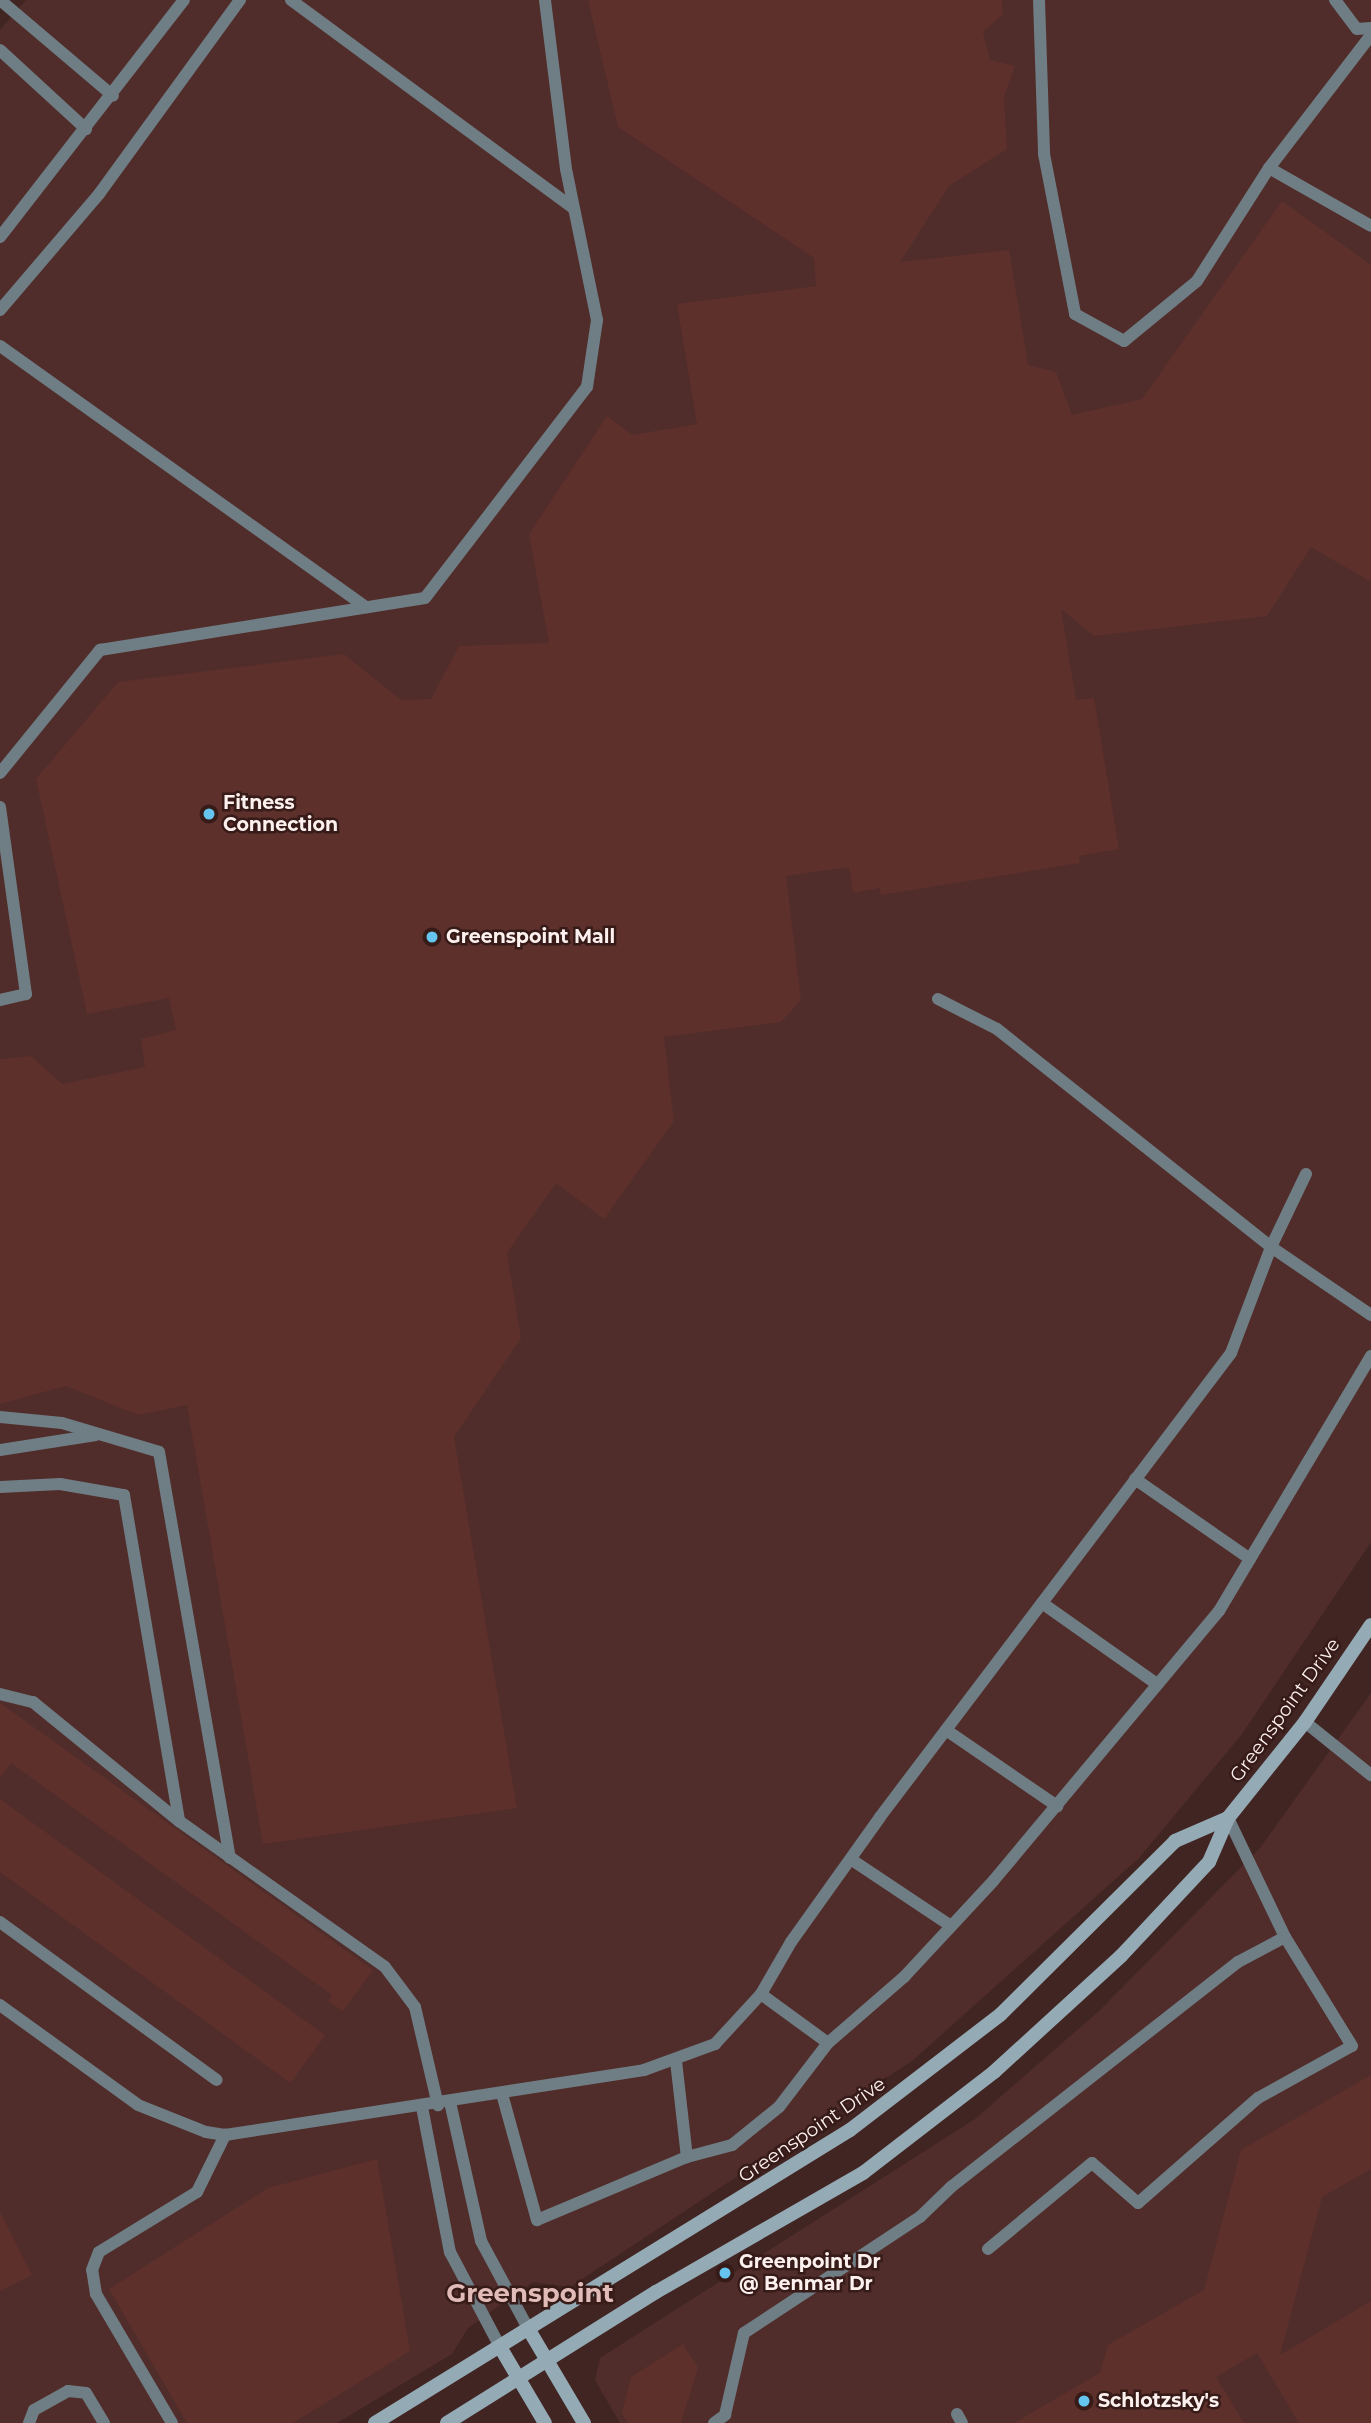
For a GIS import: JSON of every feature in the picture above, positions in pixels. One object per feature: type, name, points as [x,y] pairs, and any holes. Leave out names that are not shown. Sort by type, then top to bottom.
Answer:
[{"type":"street","name":"Greenspoint Drive","points":[[447,2423],[546,2361],[863,2173],[994,2072],[1121,1956],[1209,1862],[1228,1818],[1305,1722],[1371,1625]]},
{"type":"street","name":"Greenspoint Drive","points":[[376,2423],[740,2202],[916,2082],[1001,2014],[1175,1841],[1228,1818]]},
{"type":"street","points":[[529,2330],[584,2423]]},
{"type":"street","points":[[500,2347],[545,2423]]},
{"type":"lane","points":[[0,0],[113,96]]},
{"type":"lane","points":[[0,237],[113,96],[184,0]]},
{"type":"lane","points":[[0,310],[99,194],[240,0]]},
{"type":"lane","points":[[291,0],[573,208]]},
{"type":"lane","points":[[0,773],[100,650],[425,598],[587,387],[597,320],[573,208],[545,0]]},
{"type":"lane","points":[[1039,0],[1044,154],[1075,314],[1124,341],[1196,281],[1269,168],[1371,35]]},
{"type":"lane","points":[[1335,0],[1357,29],[1371,28]]},
{"type":"lane","points":[[0,50],[86,130]]},
{"type":"lane","points":[[1269,168],[1371,226]]},
{"type":"lane","points":[[0,346],[366,607]]},
{"type":"lane","points":[[0,807],[26,994],[0,1000]]},
{"type":"lane","points":[[938,999],[997,1029],[1272,1247],[1371,1315]]},
{"type":"lane","points":[[0,2005],[138,2105],[206,2132],[225,2135],[422,2107],[645,2070],[676,2061],[715,2044],[761,1994],[791,1942],[946,1730],[1231,1353],[1272,1247],[1306,1174]]},
{"type":"lane","points":[[502,2094],[537,2220],[687,2157],[732,2145],[779,2107],[828,2043],[904,1976],[951,1926],[1057,1806],[1219,1611],[1371,1356]]},
{"type":"lane","points":[[0,1417],[62,1423],[159,1451],[230,1858]]},
{"type":"lane","points":[[0,1450],[100,1435]]},
{"type":"lane","points":[[1135,1479],[1250,1559]]},
{"type":"lane","points":[[0,1487],[60,1484],[124,1495],[179,1821]]},
{"type":"lane","points":[[1041,1603],[1157,1685]]},
{"type":"lane","points":[[0,1694],[33,1702],[179,1821],[385,1967],[415,2007],[481,2241],[529,2330]]},
{"type":"lane","points":[[1305,1722],[1371,1774]]},
{"type":"lane","points":[[946,1730],[1057,1806]]},
{"type":"lane","points":[[988,2249],[1092,2163],[1138,2203],[1258,2098],[1352,2046],[1285,1937],[1228,1818]]},
{"type":"lane","points":[[852,1860],[951,1926]]},
{"type":"lane","points":[[0,1922],[217,2080]]},
{"type":"lane","points":[[714,2423],[726,2415],[744,2333],[920,2217],[951,2187],[1238,1962],[1285,1937]]},
{"type":"lane","points":[[761,1994],[828,2043]]},
{"type":"lane","points":[[676,2061],[687,2157]]},
{"type":"lane","points":[[422,2107],[450,2252],[500,2347]]},
{"type":"lane","points":[[173,2423],[96,2294],[92,2270],[99,2252],[197,2192],[225,2135]]},
{"type":"lane","points":[[29,2423],[34,2410],[68,2391],[86,2393],[104,2423]]},
{"type":"shaded area","points":[[26,0],[1371,0],[1371,1542],[1242,1734],[1139,1858],[912,2061],[570,2287],[533,2282],[468,2328],[452,2354],[337,2423],[0,2423],[0,30]]},
{"type":"shaded area","points":[[1371,1693],[1371,2423],[620,2423],[595,2380],[600,2358],[975,2119],[1099,2011],[1260,1848]]},
{"type":"building","name":"Greenspoint Mall","points":[[588,0],[1002,0],[1003,14],[983,32],[990,60],[1015,66],[1004,97],[1007,149],[949,186],[900,262],[1009,250],[1028,365],[1056,372],[1072,415],[1142,399],[1282,201],[1371,265],[1371,582],[1311,547],[1267,616],[1094,636],[1061,609],[1076,700],[1094,698],[1119,849],[1079,856],[1080,863],[881,895],[880,888],[853,893],[849,867],[786,876],[801,1000],[781,1022],[664,1037],[674,1121],[604,1219],[556,1183],[507,1253],[521,1338],[454,1437],[517,1808],[263,1844],[187,1405],[138,1415],[66,1386],[0,1404],[0,1059],[31,1056],[62,1084],[145,1067],[141,1039],[176,1030],[169,998],[87,1014],[36,779],[118,682],[344,654],[401,700],[431,699],[459,646],[549,643],[529,534],[607,416],[632,435],[697,424],[677,304],[816,286],[814,258],[618,127]]},
{"type":"building","points":[[0,1703],[373,1970],[343,2011],[328,2001],[332,1995],[11,1763],[0,1778]]},
{"type":"building","points":[[0,1799],[325,2035],[291,2083],[0,1872]]},
{"type":"building","points":[[1371,2075],[1371,2169],[1322,2197],[1280,2355],[1371,2301],[1371,2423],[1299,2423],[1257,2353],[1216,2377],[1244,2423],[1014,2423],[1100,2373],[1108,2345],[1204,2290],[1241,2150]]},
{"type":"building","points":[[377,2159],[410,2351],[293,2423],[187,2423],[109,2289],[268,2188]]},
{"type":"building","points":[[0,2212],[32,2275],[0,2291]]},
{"type":"building","points":[[683,2344],[698,2368],[681,2423],[628,2423],[622,2413],[631,2377]]},
{"type":"place","name":"Fitness Connection","points":[[209,814]]},
{"type":"place","name":"Greenspoint Mall","points":[[432,937]]},
{"type":"place","name":"Greenpoint Dr @ Benmar Dr","points":[[725,2273]]},
{"type":"place","name":"Schlotzsky's","points":[[1084,2401]]},
{"type":"district","name":"Greenspoint","points":[[530,2294]]}]
